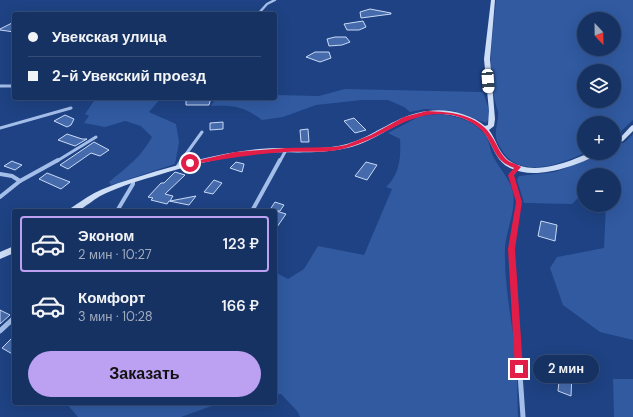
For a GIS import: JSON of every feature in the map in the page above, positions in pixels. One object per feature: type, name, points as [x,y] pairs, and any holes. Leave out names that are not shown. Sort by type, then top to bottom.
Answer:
[{"type":"street","points":[[260,12],[267,4],[275,0]]},
{"type":"street","points":[[485,129],[491,126],[493,116],[489,92],[487,59],[493,0]]},
{"type":"street","points":[[0,86],[12,86]]},
{"type":"street","points":[[0,128],[71,108]]},
{"type":"street","points":[[75,209],[101,192],[178,166],[235,154],[286,150],[334,149],[348,146],[373,136],[406,118],[427,112],[452,114],[469,119],[485,129],[505,161],[518,167],[540,171],[577,160]]},
{"type":"street","points":[[621,139],[633,127]]},
{"type":"street","points":[[178,166],[202,132]]},
{"type":"street","points":[[0,197],[20,181],[46,168],[96,137]]},
{"type":"street","points":[[253,209],[286,150]]},
{"type":"street","points":[[518,167],[511,175],[519,202],[512,249],[515,322],[523,417]]},
{"type":"street","points":[[0,174],[12,176],[20,181]]},
{"type":"street","points":[[118,209],[133,184],[133,181]]},
{"type":"street","points":[[0,256],[12,250]]},
{"type":"street","points":[[0,331],[12,320]]},
{"type":"shaded area","points":[[496,0],[633,0],[633,120],[621,131],[621,116],[577,116],[577,156],[553,165],[542,167],[520,165],[511,160],[503,152],[496,138],[498,112],[493,94],[491,68]]},
{"type":"shaded area","points":[[345,89],[483,92],[491,116],[486,123],[454,111],[425,109],[410,112],[404,107],[388,100],[362,100],[316,105],[283,117],[262,120],[238,107],[211,106],[215,100],[277,100],[277,95],[319,96]]},
{"type":"shaded area","points":[[95,100],[159,100],[149,112],[176,124],[179,142],[175,164],[111,185],[109,182],[138,156],[152,137],[141,126],[125,121],[105,127],[84,123],[89,116],[85,114]]},
{"type":"shaded area","points":[[440,114],[452,116],[465,120],[476,126],[487,138],[494,158],[512,189],[514,203],[505,248],[505,271],[516,360],[518,417],[300,417],[298,412],[281,394],[277,395],[277,273],[288,279],[304,269],[318,246],[364,255],[392,189],[386,187],[394,177],[399,165],[400,139],[388,133],[420,116]]},
{"type":"shaded area","points":[[633,134],[633,340],[600,332],[563,305],[550,268],[557,257],[604,248],[606,212],[621,212],[621,168],[577,168],[577,199],[572,204],[524,203],[517,180],[519,176],[555,172],[585,160],[621,160],[621,144]]},
{"type":"shaded area","points":[[613,379],[633,379],[633,417],[614,417]]},
{"type":"shaded area","points":[[68,405],[214,405],[181,417],[78,417]]},
{"type":"building","points":[[370,9],[391,14],[361,18],[360,12]]},
{"type":"building","points":[[363,21],[366,27],[359,30],[347,30],[344,24]]},
{"type":"building","points":[[12,23],[12,32],[0,29]]},
{"type":"building","points":[[346,37],[350,42],[342,45],[329,46],[327,39]]},
{"type":"building","points":[[315,52],[329,52],[331,58],[320,62],[306,57]]},
{"type":"building","points":[[186,100],[210,100],[209,105],[186,105]]},
{"type":"building","points":[[65,115],[74,119],[71,125],[67,127],[54,121]]},
{"type":"building","points":[[354,118],[366,130],[355,133],[344,121]]},
{"type":"building","points":[[223,122],[223,129],[210,130],[210,123]]},
{"type":"building","points":[[308,129],[309,142],[301,142],[300,130]]},
{"type":"building","points":[[67,134],[82,139],[87,139],[75,146],[58,140]]},
{"type":"building","points":[[94,142],[109,150],[100,156],[91,153],[68,169],[60,165]]},
{"type":"building","points":[[12,161],[22,165],[15,170],[4,166]]},
{"type":"building","points":[[236,162],[244,164],[242,172],[230,168]]},
{"type":"building","points":[[366,162],[377,165],[367,180],[355,176]]},
{"type":"building","points":[[175,172],[185,175],[165,194],[173,196],[170,201],[196,196],[189,205],[169,201],[167,204],[151,200],[153,198],[148,197],[161,183],[164,183]]},
{"type":"building","points":[[47,173],[70,182],[61,189],[39,179]]},
{"type":"building","points":[[214,180],[222,183],[213,194],[204,192]]},
{"type":"building","points":[[275,202],[284,205],[280,211],[277,211],[277,209],[270,209]]},
{"type":"building","points":[[277,211],[286,214],[277,227]]},
{"type":"building","points":[[541,221],[557,225],[555,241],[538,236]]},
{"type":"building","points":[[0,310],[10,315],[0,324]]},
{"type":"building","points":[[12,338],[12,354],[2,348]]},
{"type":"building","points":[[554,360],[579,368],[578,376],[572,374],[571,396],[558,391],[560,371],[554,369]]},
{"type":"route","points":[[190,163],[235,154],[260,151],[334,149],[348,146],[373,136],[406,118],[427,112],[452,114],[469,119],[480,125],[485,129],[495,148],[505,161],[518,167],[511,175],[519,202],[512,236],[515,322],[519,369]]}]
